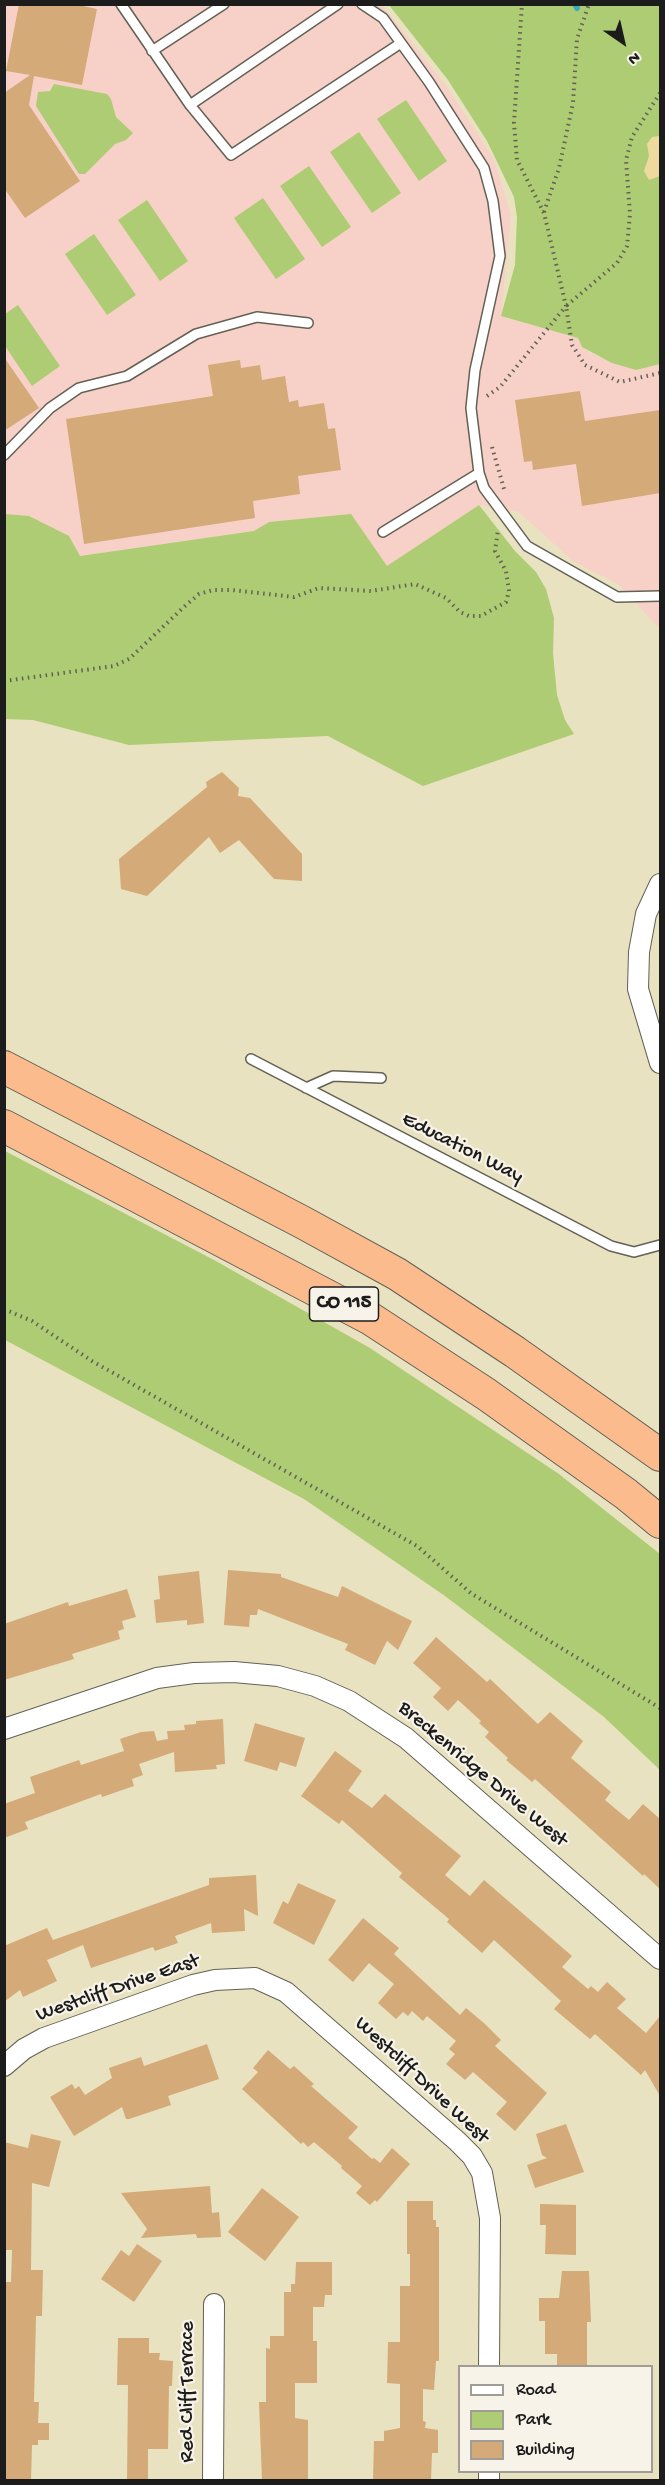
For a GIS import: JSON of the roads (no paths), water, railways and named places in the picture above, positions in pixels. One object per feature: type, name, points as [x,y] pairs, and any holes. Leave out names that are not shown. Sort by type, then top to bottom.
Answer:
[{"type":"highway","name":"CO 115","points":[[4,1067],[398,1274],[515,1352],[660,1455]]},
{"type":"highway","name":"CO 115","points":[[4,1126],[371,1319],[486,1395],[626,1494],[660,1522]]},
{"type":"street","points":[[660,884],[646,914],[639,952],[638,989],[660,1063]]},
{"type":"street","name":"Breckenridge Drive West","points":[[4,1729],[166,1677],[234,1672],[278,1676],[315,1686],[349,1701],[406,1738],[660,1959]]},
{"type":"street","name":"Westcliff Drive East","points":[[4,2066],[24,2049],[44,2038],[193,1985],[214,1980],[255,1978]]},
{"type":"street","name":"Westcliff Drive West","points":[[255,1978],[286,1992],[304,2006],[472,2156],[482,2173],[490,2218],[489,2365]]},
{"type":"street","name":"Red Cliff Terrace","points":[[213,2481],[214,2304]]},
{"type":"lane","points":[[121,4],[190,105],[231,155],[401,43]]},
{"type":"lane","points":[[152,51],[224,4]]},
{"type":"lane","points":[[190,105],[338,4]]},
{"type":"lane","points":[[362,4],[383,18],[401,43],[484,168],[493,201],[500,256],[475,370],[471,408],[478,473],[484,488],[527,546],[617,597],[660,596]]},
{"type":"lane","points":[[4,455],[50,408],[79,388],[127,376],[196,334],[257,317],[308,323]]},
{"type":"lane","points":[[382,532],[478,473]]},
{"type":"lane","name":"Education Way","points":[[251,1059],[611,1246],[634,1252],[660,1245]]},
{"type":"lane","points":[[306,1088],[333,1076],[381,1078]]},
{"type":"waterway","points":[[575,4],[577,8]]}]
